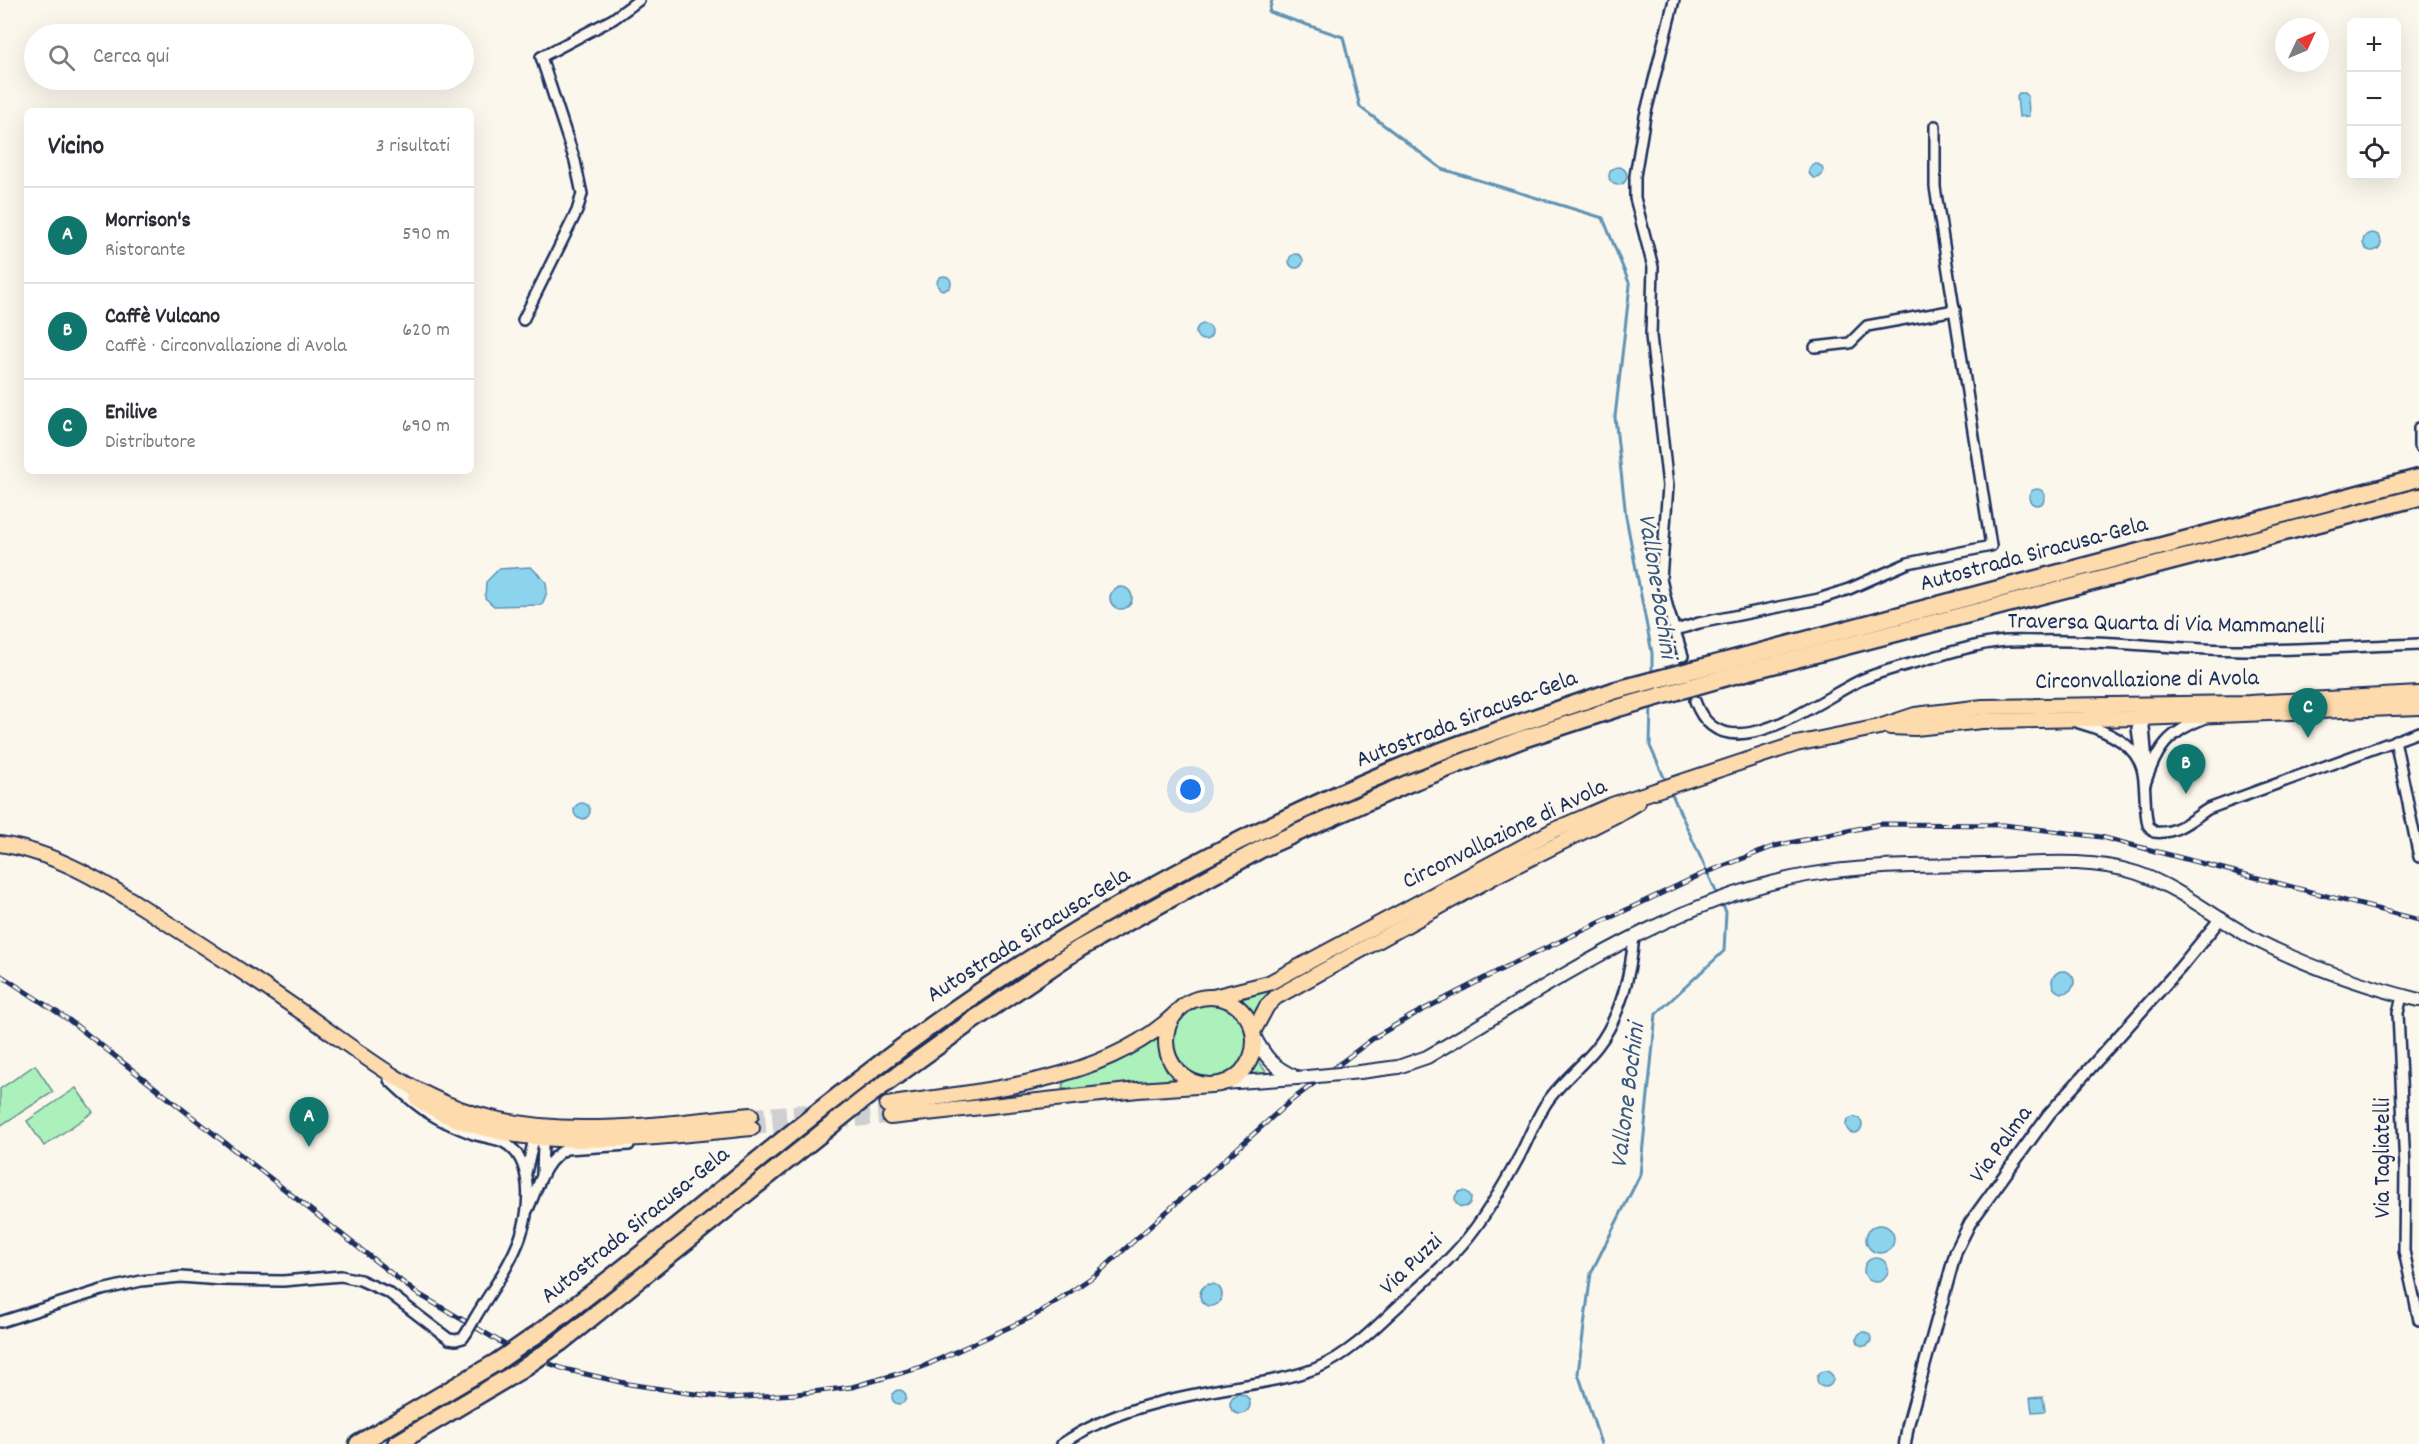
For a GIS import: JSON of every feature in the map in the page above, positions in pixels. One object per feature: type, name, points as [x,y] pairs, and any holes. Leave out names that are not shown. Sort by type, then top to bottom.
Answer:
[{"type":"highway","name":"Autostrada Siracusa-Gela","points":[[358,1444],[497,1362],[594,1293],[855,1082],[933,1024],[1070,933],[1265,827],[1400,768],[1518,723],[1613,691],[2419,478]]},
{"type":"highway","name":"Autostrada Siracusa-Gela","points":[[396,1444],[519,1371],[561,1342],[864,1099],[975,1018],[1080,948],[1263,848],[1417,780],[1523,739],[1618,708],[1734,675],[2419,497]]},
{"type":"main road","name":"Circonvallazione di Avola","points":[[1213,997],[1269,982],[1554,830],[1612,805],[1796,744],[1879,727],[1915,716],[1983,707],[2249,703],[2419,694]]},
{"type":"main road","name":"Circonvallazione di Avola","points":[[1879,727],[1915,728],[1982,721],[2211,716],[2419,707]]},
{"type":"main road","name":"Circonvallazione di Avola","points":[[1254,1034],[1267,1006],[1276,997],[1495,876],[1617,815],[1652,793]]},
{"type":"main road","points":[[0,844],[14,846],[71,865],[121,893],[202,944],[410,1087],[461,1109],[519,1124],[555,1128],[585,1129],[751,1121],[674,1135],[566,1140],[511,1134],[452,1119],[421,1102],[389,1080],[352,1048]]},
{"type":"main road","points":[[1298,1078],[1272,1064],[1264,1055],[1243,1012],[1235,1004],[1213,997],[1192,1000],[1160,1029],[1126,1049],[1058,1076],[888,1111],[1298,1078],[1398,1067],[1427,1057],[1634,936],[1708,902],[1807,875],[1882,867],[2077,863],[2115,867],[2138,873],[2167,886],[2257,940],[2318,968],[2419,1000]]},
{"type":"main road","points":[[1175,1014],[1167,1034],[1169,1055],[1174,1065],[1190,1080],[1216,1084],[1236,1077],[1246,1066],[1253,1052],[1254,1034]]},
{"type":"street","points":[[523,320],[577,211],[582,194],[575,160],[541,57],[613,19],[639,0]]},
{"type":"street","points":[[1674,0],[1646,116],[1635,176],[1635,198],[1653,267],[1650,336],[1668,486],[1661,579],[1683,657]]},
{"type":"street","points":[[1676,630],[1699,623],[1819,599],[1908,563],[1991,546],[1935,187],[1935,126]]},
{"type":"street","points":[[1815,347],[1850,342],[1867,326],[1955,310]]},
{"type":"street","points":[[2419,428],[2419,446]]},
{"type":"street","name":"Traversa Quarta di Via Mammanelli","points":[[1695,700],[1699,712],[1708,724],[1719,732],[1733,734],[1754,732],[1809,711],[1860,680],[1891,669],[1996,642],[2078,640],[2240,650],[2419,644]]},
{"type":"street","points":[[2128,705],[2140,718]]},
{"type":"street","points":[[2150,705],[2140,718],[2137,728],[2145,773],[2148,825],[2154,832],[2164,833],[2178,829],[2208,809],[2419,732]]},
{"type":"street","points":[[2145,773],[2172,735],[2188,725],[2211,716]]},
{"type":"street","points":[[2066,719],[2102,729],[2116,736],[2138,759],[2145,773]]},
{"type":"street","points":[[2395,740],[2419,857]]},
{"type":"street","name":"Via Palma","points":[[1905,1444],[1908,1425],[1956,1251],[1970,1223],[2049,1114],[2180,968],[2221,918]]},
{"type":"street","name":"Via Puzzi","points":[[1062,1444],[1144,1405],[1186,1395],[1264,1383],[1318,1367],[1341,1354],[1373,1329],[1449,1261],[1476,1227],[1519,1157],[1549,1098],[1596,1048],[1608,1030],[1632,956],[1634,936]]},
{"type":"street","name":"Via Tagliatelli","points":[[2402,996],[2398,1013],[2405,1169],[2404,1251],[2419,1320]]},
{"type":"street","points":[[389,1080],[424,1112],[442,1122],[502,1142],[510,1147],[517,1154],[526,1173]]},
{"type":"street","points":[[461,1109],[484,1122],[534,1132],[543,1145],[542,1174]]},
{"type":"street","points":[[526,1214],[526,1173],[533,1143],[539,1138],[547,1134],[615,1133],[645,1125]]},
{"type":"street","points":[[0,1322],[102,1290],[141,1281],[181,1277],[283,1281],[341,1276],[360,1280],[389,1293],[449,1339],[456,1340],[463,1338],[520,1239],[526,1214],[542,1174],[558,1153],[566,1149],[637,1144],[674,1135]]},
{"type":"green space","points":[[1279,988],[1261,1002],[1254,1014],[1242,999]]},
{"type":"green space","points":[[1211,1003],[1225,1006],[1237,1014],[1245,1026],[1248,1040],[1245,1054],[1237,1066],[1225,1074],[1211,1077],[1197,1074],[1185,1066],[1177,1054],[1174,1040],[1177,1026],[1185,1014],[1197,1006]]},
{"type":"green space","points":[[1159,1036],[1164,1059],[1178,1079],[1067,1090],[1062,1088],[1064,1082],[1137,1050]]},
{"type":"green space","points":[[1257,1060],[1267,1073],[1248,1075]]},
{"type":"green space","points":[[35,1065],[53,1092],[0,1126],[0,1089]]},
{"type":"green space","points":[[76,1088],[93,1112],[44,1146],[27,1121]]},
{"type":"water","points":[[2019,93],[2025,93],[2028,96],[2029,116],[2019,117],[2017,96]]},
{"type":"water","points":[[1813,164],[1819,164],[1823,171],[1819,178],[1813,178],[1809,174],[1809,168]]},
{"type":"water","points":[[1618,167],[1624,170],[1627,176],[1624,182],[1618,185],[1612,182],[1609,176],[1612,170]]},
{"type":"water","points":[[2368,233],[2376,233],[2381,238],[2379,249],[2368,251],[2363,246],[2363,238]]},
{"type":"water","points":[[1293,254],[1299,254],[1303,261],[1299,268],[1293,268],[1289,264],[1289,258]]},
{"type":"water","points":[[941,276],[947,276],[951,283],[947,290],[941,290],[937,286],[937,280]]},
{"type":"water","points":[[1201,324],[1207,324],[1212,332],[1210,338],[1201,340],[1196,335],[1196,329]]},
{"type":"water","points":[[2037,489],[2045,497],[2037,505],[2029,497]]},
{"type":"water","points":[[531,567],[546,582],[547,592],[542,605],[494,606],[485,598],[486,582],[499,569]]},
{"type":"water","points":[[1117,587],[1125,587],[1132,594],[1132,602],[1125,609],[1117,609],[1110,602],[1110,594]]},
{"type":"water","points":[[579,803],[585,803],[590,811],[588,817],[579,819],[574,814],[574,808]]},
{"type":"water","points":[[2059,971],[2067,971],[2074,978],[2074,986],[2067,993],[2059,993],[2052,986],[2052,978]]},
{"type":"water","points":[[1854,1117],[1860,1119],[1862,1125],[1860,1131],[1854,1133],[1848,1131],[1846,1125],[1848,1119]]},
{"type":"water","points":[[1460,1191],[1466,1191],[1471,1199],[1469,1205],[1460,1207],[1455,1202],[1455,1196]]},
{"type":"water","points":[[1880,1225],[1890,1229],[1894,1239],[1890,1249],[1880,1253],[1870,1249],[1866,1239],[1870,1229]]},
{"type":"water","points":[[1876,1258],[1881,1259],[1887,1265],[1887,1275],[1881,1281],[1876,1282],[1871,1281],[1865,1275],[1864,1270],[1865,1265],[1871,1259]]},
{"type":"water","points":[[1211,1284],[1219,1287],[1222,1295],[1219,1303],[1211,1306],[1203,1303],[1200,1295],[1203,1287]]},
{"type":"water","points":[[1864,1332],[1869,1334],[1871,1339],[1869,1344],[1864,1346],[1859,1344],[1857,1339],[1859,1334]]},
{"type":"water","points":[[1825,1371],[1831,1373],[1833,1379],[1831,1385],[1825,1387],[1819,1385],[1817,1379],[1819,1373]]},
{"type":"water","points":[[896,1390],[902,1390],[906,1397],[902,1404],[896,1404],[892,1400],[892,1394]]},
{"type":"water","points":[[1240,1394],[1247,1397],[1250,1404],[1247,1411],[1240,1414],[1233,1411],[1230,1404],[1233,1397]]},
{"type":"water","points":[[2043,1397],[2045,1411],[2032,1412],[2030,1398]]},
{"type":"waterway","name":"Vallone Bochini","points":[[1272,0],[1269,12],[1343,37],[1360,107],[1442,169],[1603,218],[1630,285],[1615,417],[1626,517],[1652,653],[1652,674]]},
{"type":"waterway","name":"Vallone Bochini","points":[[1651,704],[1650,746],[1667,784]]},
{"type":"waterway","name":"Vallone Bochini","points":[[1670,790],[1718,896]]},
{"type":"waterway","name":"Vallone Bochini","points":[[1601,1444],[1578,1373],[1591,1273],[1640,1175],[1656,1014],[1724,951],[1726,912],[1721,902]]},
{"type":"tunnel","points":[[751,1115],[887,1105]]},
{"type":"tunnel","points":[[752,1128],[890,1117]]},
{"type":"railway","points":[[0,975],[69,1020],[415,1292],[516,1351],[564,1369],[629,1384],[728,1398],[796,1394],[852,1387],[922,1367],[1034,1316],[1097,1274],[1288,1103],[1375,1037],[1506,967],[1700,875],[1775,846],[1881,824],[2004,825],[2101,837],[2419,920]]},
{"type":"place","name":"Enilive","points":[[2308,738]]},
{"type":"place","name":"Caffè Vulcano","points":[[2186,794]]},
{"type":"place","name":"Morrison's","points":[[309,1147]]}]
